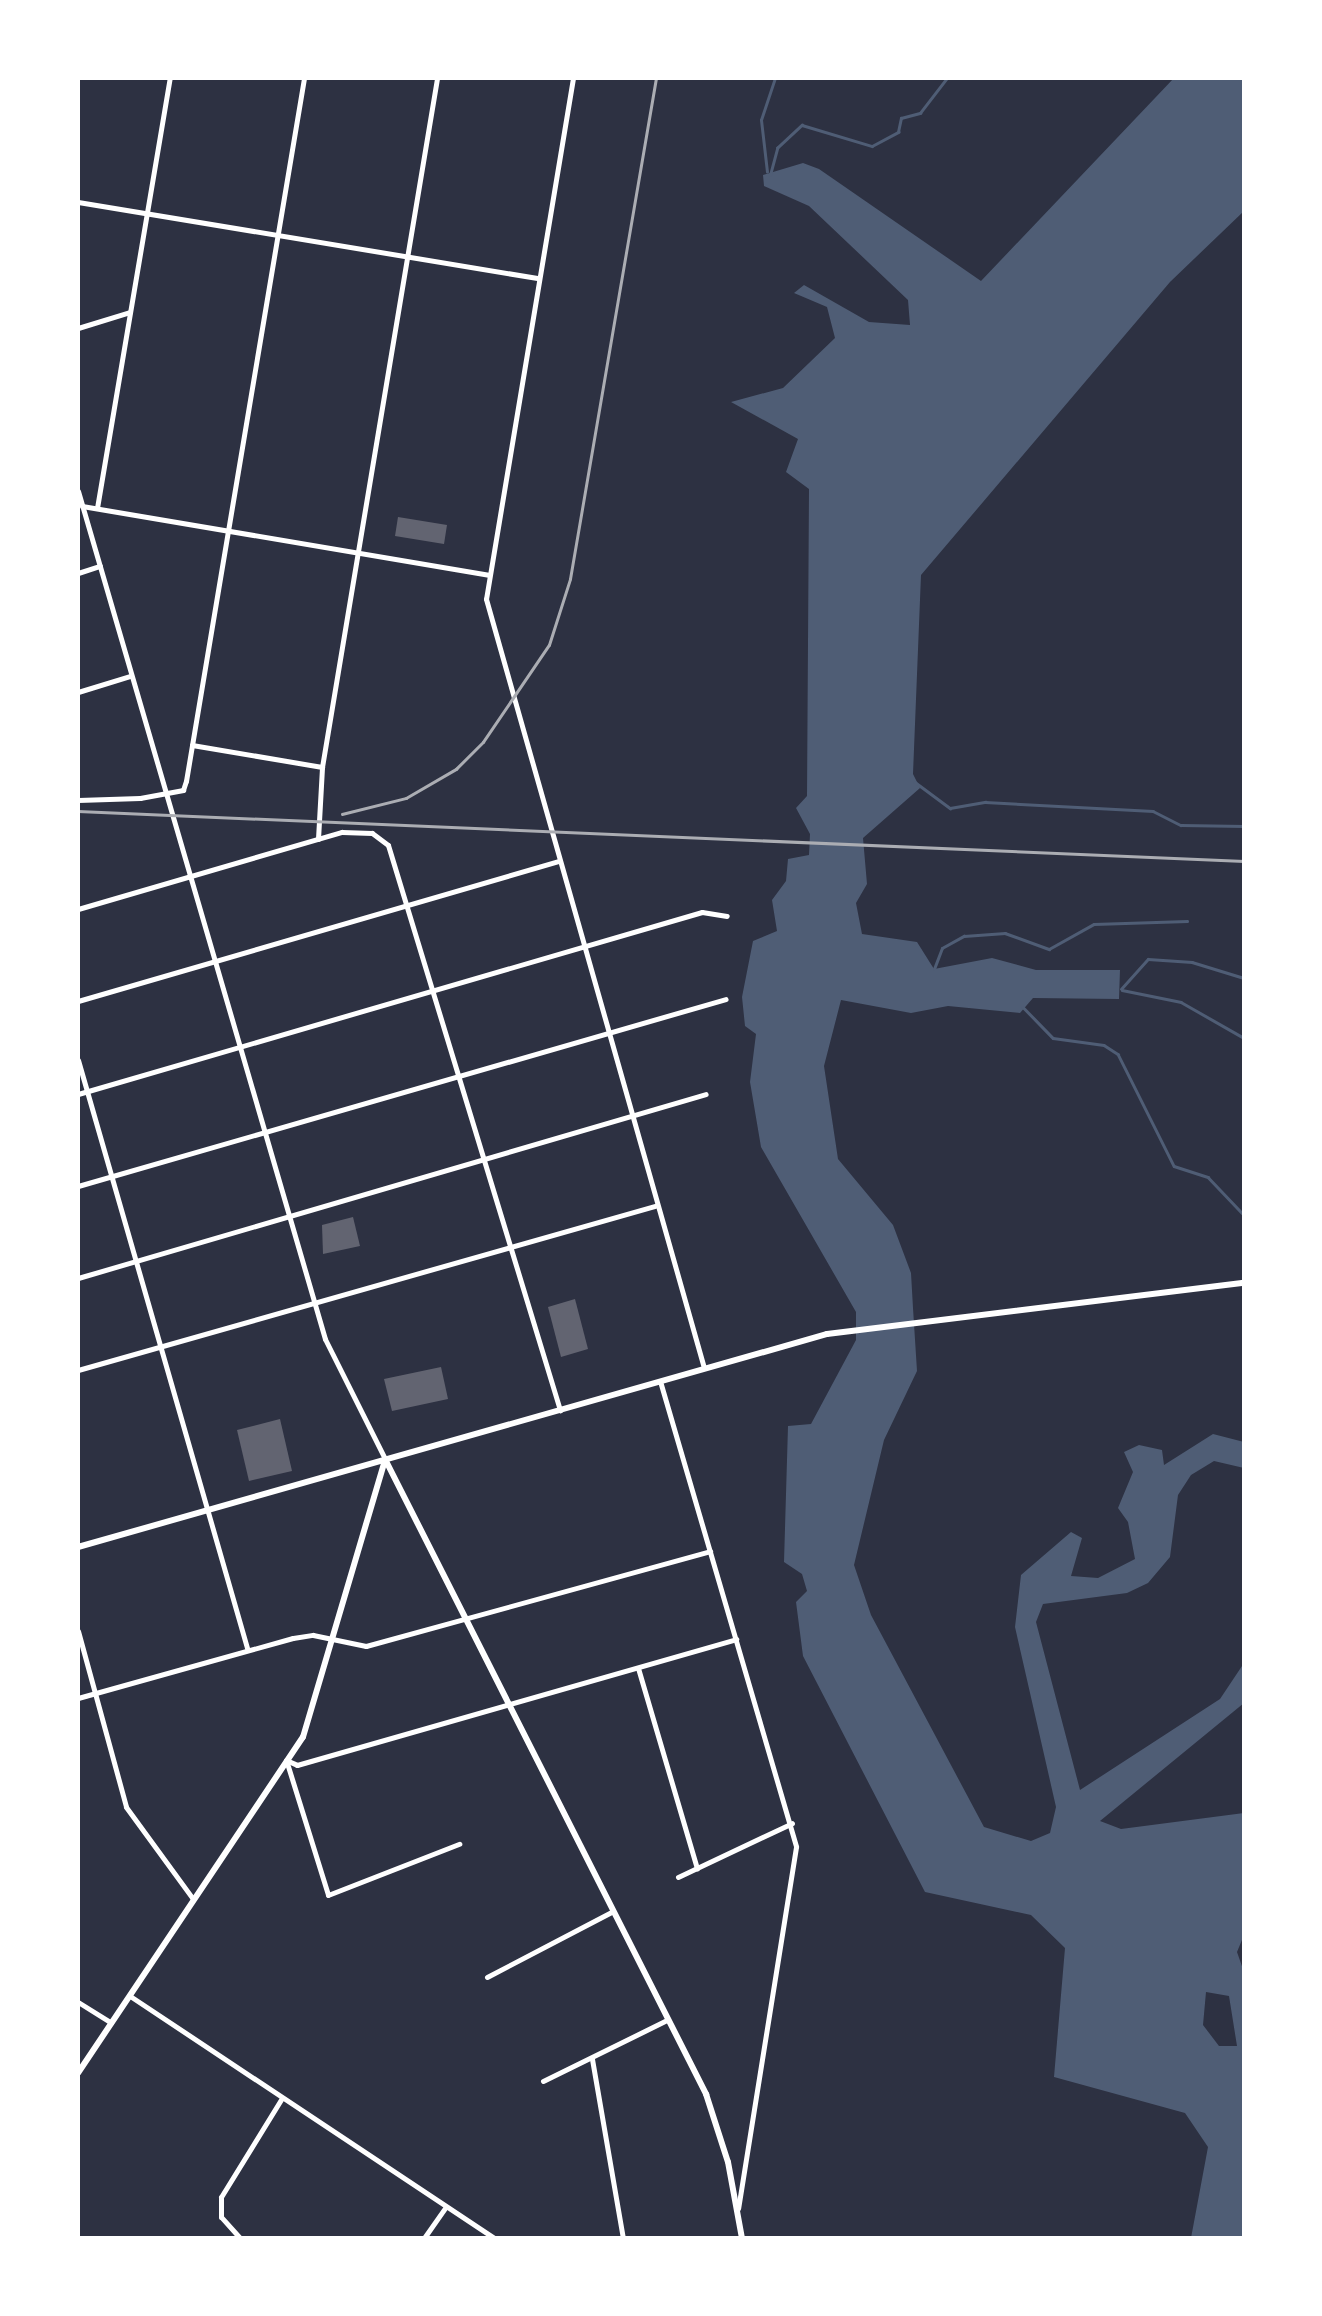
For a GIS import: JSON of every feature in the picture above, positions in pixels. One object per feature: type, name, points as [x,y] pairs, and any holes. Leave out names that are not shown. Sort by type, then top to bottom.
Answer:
[{"type":"main road","points":[[78,1547],[704,1368],[851,1330],[1244,1282]]},
{"type":"main road","points":[[385,1459],[706,2094],[742,2238]]},
{"type":"main road","points":[[78,2073],[294,1748],[332,1640],[385,1459]]},
{"type":"street","points":[[97,508],[170,78]]},
{"type":"street","points":[[78,800],[183,790],[304,78]]},
{"type":"street","points":[[318,839],[322,767],[437,78]]},
{"type":"street","points":[[573,78],[488,575],[490,621],[704,1368]]},
{"type":"street","points":[[78,202],[539,278]]},
{"type":"street","points":[[78,328],[130,312]]},
{"type":"street","points":[[78,492],[314,1302],[332,1356],[385,1459]]},
{"type":"street","points":[[82,506],[488,575]]},
{"type":"street","points":[[78,573],[100,566]]},
{"type":"street","points":[[78,692],[130,676]]},
{"type":"street","points":[[192,745],[322,767]]},
{"type":"street","points":[[78,909],[318,839],[372,833],[390,852],[506,1246],[514,1254],[560,1410]]},
{"type":"street","points":[[78,1001],[559,861]]},
{"type":"street","points":[[78,1094],[702,912],[727,916]]},
{"type":"street","points":[[78,1186],[726,999]]},
{"type":"street","points":[[78,1060],[247,1650]]},
{"type":"street","points":[[78,1278],[706,1094]]},
{"type":"street","points":[[78,1370],[655,1206]]},
{"type":"street","points":[[660,1381],[792,1822],[795,1871],[738,2212]]},
{"type":"street","points":[[78,1698],[313,1634],[366,1646],[710,1551]]},
{"type":"street","points":[[78,1631],[126,1807],[194,1900]]},
{"type":"street","points":[[286,1760],[297,1765],[736,1639]]},
{"type":"street","points":[[638,1668],[697,1868]]},
{"type":"street","points":[[286,1760],[328,1895],[458,1844]]},
{"type":"street","points":[[678,1878],[792,1822]]},
{"type":"street","points":[[486,1976],[614,1912]]},
{"type":"street","points":[[130,1996],[494,2238]]},
{"type":"street","points":[[78,2002],[111,2023]]},
{"type":"street","points":[[543,2081],[667,2020]]},
{"type":"street","points":[[592,2059],[624,2238]]},
{"type":"street","points":[[240,2238],[222,2217],[221,2197],[282,2098]]},
{"type":"street","points":[[424,2238],[446,2206]]},
{"type":"water","points":[[1174,78],[1244,78],[1244,211],[1170,282],[921,575],[913,774],[920,788],[863,838],[867,884],[856,903],[862,934],[917,942],[934,969],[992,958],[1036,970],[1120,970],[1119,999],[1033,998],[1020,1013],[948,1006],[911,1013],[841,1000],[824,1066],[838,1159],[893,1225],[911,1273],[917,1371],[884,1440],[854,1565],[871,1615],[984,1827],[1031,1841],[1050,1833],[1056,1807],[1015,1627],[1021,1575],[1071,1532],[1082,1538],[1071,1576],[1098,1578],[1135,1559],[1128,1522],[1118,1508],[1133,1472],[1124,1452],[1139,1445],[1162,1450],[1164,1465],[1213,1434],[1244,1442],[1244,1468],[1214,1461],[1191,1475],[1178,1495],[1170,1557],[1148,1583],[1127,1593],[1043,1604],[1036,1622],[1080,1790],[1220,1699],[1244,1663],[1244,1703],[1100,1821],[1121,1829],[1244,1813],[1244,1935],[1237,1952],[1244,1972],[1244,2238],[1191,2238],[1208,2147],[1185,2113],[1054,2077],[1065,1948],[1031,1915],[925,1892],[803,1656],[796,1602],[807,1591],[802,1574],[784,1562],[788,1426],[811,1424],[856,1340],[856,1312],[761,1147],[750,1082],[756,1034],[745,1026],[742,997],[753,941],[777,931],[772,900],[786,881],[788,859],[809,855],[810,834],[796,808],[807,796],[809,489],[786,472],[798,439],[731,402],[783,388],[835,338],[827,307],[794,293],[804,285],[869,322],[910,325],[908,300],[809,206],[764,186],[763,175],[803,163],[819,169],[981,281]],"holes":[[[1206,1992],[1229,1996],[1237,2046],[1219,2046],[1203,2025]]]},
{"type":"building","points":[[398,517],[447,525],[444,544],[395,536]]},
{"type":"building","points":[[353,1217],[360,1246],[323,1254],[322,1225]]},
{"type":"building","points":[[575,1299],[588,1349],[561,1357],[548,1307]]},
{"type":"building","points":[[441,1367],[448,1399],[392,1411],[384,1379]]},
{"type":"building","points":[[280,1419],[292,1471],[249,1481],[237,1430]]},
{"type":"waterway","points":[[767,172],[761,120],[775,78]]},
{"type":"waterway","points":[[770,175],[777,148],[802,125],[872,146],[898,132],[901,118],[920,113],[947,78]]},
{"type":"waterway","points":[[963,78],[969,78]]},
{"type":"waterway","points":[[915,782],[950,808],[985,802],[1153,811],[1181,825],[1244,826]]},
{"type":"waterway","points":[[934,969],[942,948],[964,936],[1005,933],[1049,949],[1094,924],[1187,921]]},
{"type":"waterway","points":[[1121,989],[1148,959],[1192,962],[1244,978]]},
{"type":"waterway","points":[[1122,990],[1181,1002],[1244,1038]]},
{"type":"waterway","points":[[1023,1007],[1053,1038],[1104,1045],[1118,1054],[1174,1166],[1208,1177],[1244,1215]]},
{"type":"railway","points":[[342,814],[406,798],[456,769],[483,742],[549,645],[570,579],[656,78]]},
{"type":"railway","points":[[78,811],[1244,861]]}]
